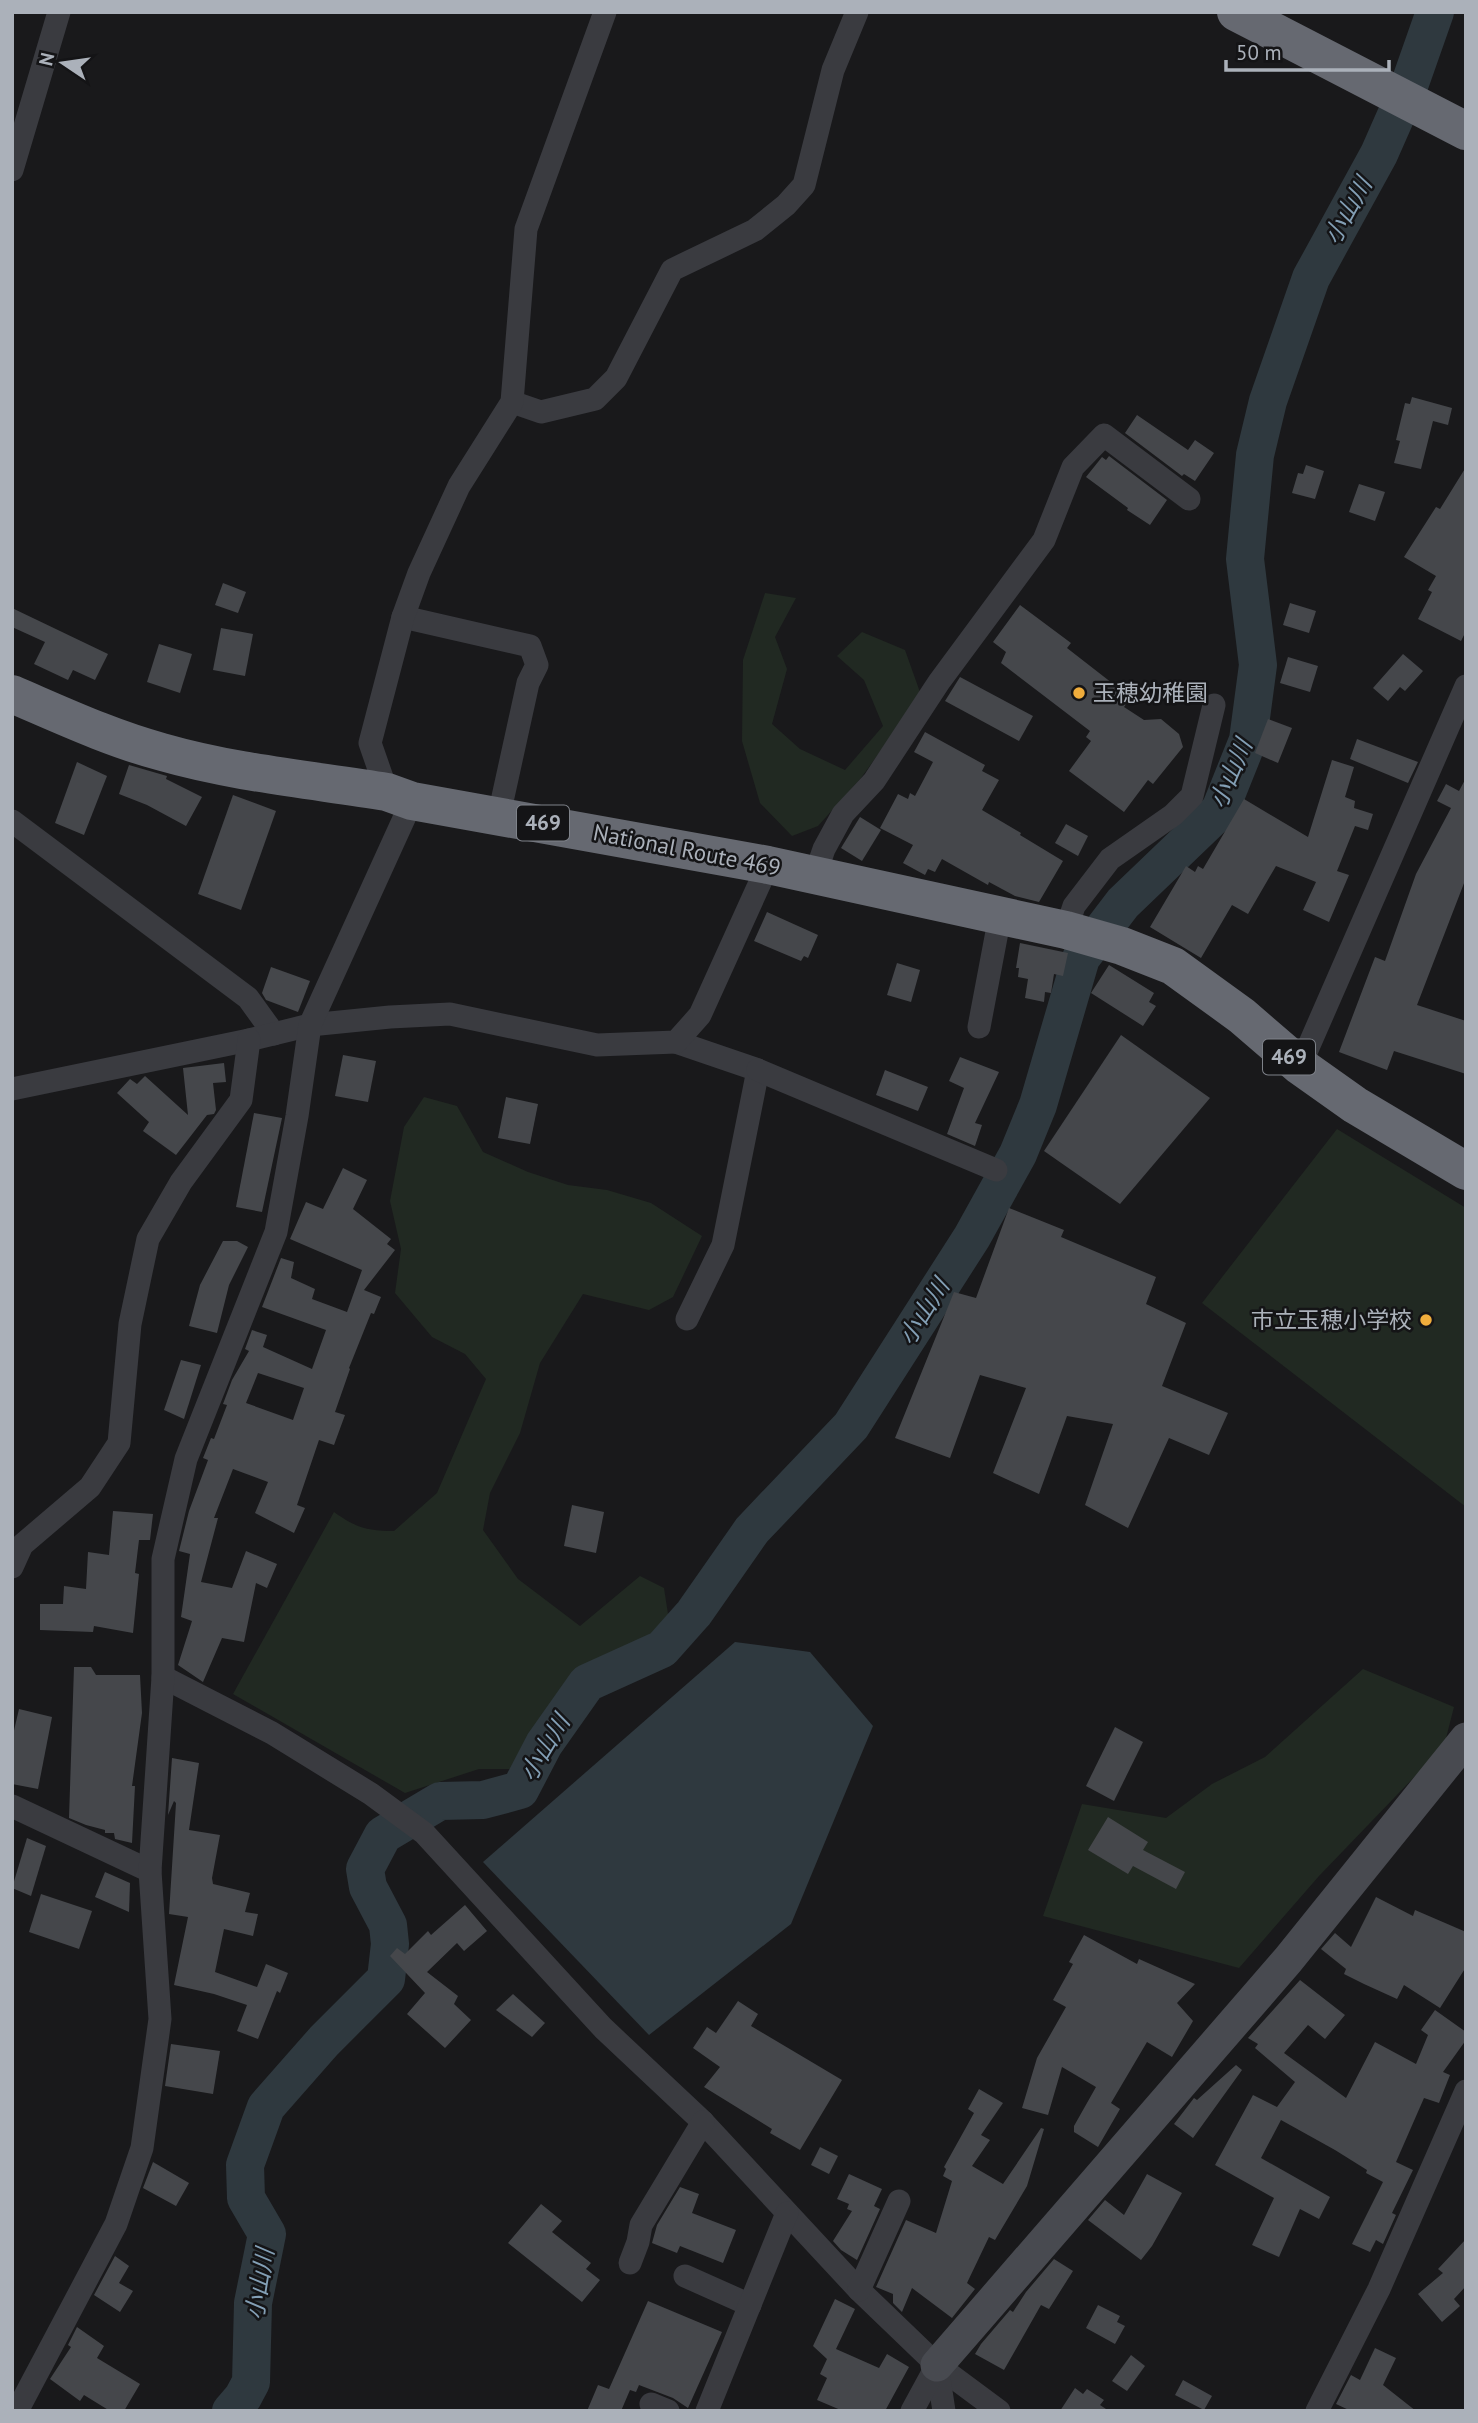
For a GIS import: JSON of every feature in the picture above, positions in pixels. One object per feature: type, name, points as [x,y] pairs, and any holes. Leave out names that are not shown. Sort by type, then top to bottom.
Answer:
[{"type":"highway","points":[[1236,12],[1381,75],[1420,95],[1466,131]]},
{"type":"highway","points":[[1280,12],[1381,75]]},
{"type":"highway","points":[[1420,95],[1466,106]]},
{"type":"highway","name":"National Route 469","points":[[12,694],[103,732],[161,752],[221,766],[400,796],[768,865],[1087,936]]},
{"type":"highway","name":"469","points":[[1087,936],[1173,966],[1241,1016],[1300,1066],[1355,1105],[1466,1171]]},
{"type":"street","points":[[12,170],[59,12]]},
{"type":"street","points":[[17,2411],[116,2224],[142,2148],[160,2018],[150,1871],[163,1677],[163,1559],[186,1459],[275,1232],[298,1116],[310,1024],[400,796],[370,743],[403,617],[419,573],[459,486],[512,402],[526,229],[604,12]]},
{"type":"street","points":[[512,402],[541,412],[594,399],[616,378],[672,270],[755,230],[786,205],[804,185],[833,70],[857,12]]},
{"type":"street","points":[[816,875],[824,849],[843,814],[874,781],[939,682],[1044,540],[1073,467],[1104,435],[1189,499]]},
{"type":"street","points":[[403,617],[530,646],[537,665],[528,683],[499,815]]},
{"type":"street","points":[[1300,1066],[1466,686]]},
{"type":"street","points":[[1087,936],[1074,906],[1110,859],[1173,815],[1192,796],[1214,705]]},
{"type":"street","points":[[12,821],[248,998],[274,1034]]},
{"type":"street","points":[[676,1042],[700,1015],[768,865]]},
{"type":"street","points":[[979,1027],[1000,916]]},
{"type":"street","points":[[12,1089],[249,1040],[310,1024],[450,1014],[597,1045],[676,1042],[758,1070],[996,1170]]},
{"type":"street","points":[[12,1567],[22,1545],[90,1487],[119,1443],[130,1324],[148,1239],[181,1182],[241,1100],[249,1040]]},
{"type":"street","points":[[687,1318],[723,1245],[758,1070]]},
{"type":"street","points":[[163,1677],[272,1733],[386,1805],[420,1830],[603,2028],[703,2122],[859,2290],[937,2365],[999,2411]]},
{"type":"street","points":[[912,2411],[937,2365],[1289,1960],[1466,1739]]},
{"type":"street","points":[[12,1806],[150,1871]]},
{"type":"street","points":[[1317,2411],[1379,2289],[1466,2091]]},
{"type":"street","points":[[630,2263],[641,2225],[703,2122]]},
{"type":"street","points":[[859,2290],[900,2201]]},
{"type":"street","points":[[707,2411],[787,2213]]},
{"type":"street","points":[[685,2276],[750,2305]]},
{"type":"street","points":[[937,2365],[944,2411]]},
{"type":"shaded area","points":[[765,593],[796,598],[775,637],[787,669],[772,724],[800,749],[845,770],[883,726],[864,680],[837,656],[862,632],[905,650],[921,695],[861,778],[818,826],[792,836],[760,803],[742,741],[743,660]]},
{"type":"shaded area","points":[[424,1097],[457,1106],[483,1152],[528,1172],[568,1185],[607,1190],[651,1203],[702,1236],[673,1297],[649,1310],[583,1294],[540,1363],[520,1433],[490,1493],[483,1530],[518,1579],[580,1626],[640,1576],[664,1588],[670,1627],[573,1687],[532,1769],[479,1769],[405,1793],[233,1694],[334,1512],[362,1528],[394,1531],[437,1493],[486,1379],[465,1354],[432,1337],[395,1293],[401,1249],[390,1201],[404,1127]]},
{"type":"shaded area","points":[[1337,1129],[1466,1208],[1466,1507],[1202,1303]]},
{"type":"shaded area","points":[[735,1642],[810,1652],[873,1726],[791,1924],[649,2035],[483,1862]]},
{"type":"shaded area","points":[[1363,1669],[1454,1707],[1444,1746],[1319,1876],[1239,1968],[1043,1916],[1082,1804],[1166,1818],[1212,1784],[1265,1757]]},
{"type":"building","points":[[1412,397],[1452,408],[1448,425],[1433,421],[1421,469],[1394,463],[1400,441],[1396,440],[1405,403],[1410,404]]},
{"type":"building","points":[[1137,415],[1188,450],[1195,440],[1214,453],[1195,481],[1184,474],[1182,476],[1125,433]]},
{"type":"building","points":[[1109,456],[1167,500],[1150,525],[1086,477],[1102,457],[1106,460]]},
{"type":"building","points":[[1306,465],[1324,471],[1315,499],[1292,493],[1298,473],[1303,474]]},
{"type":"building","points":[[1466,467],[1466,631],[1461,641],[1418,619],[1432,592],[1428,590],[1436,576],[1404,557],[1436,507],[1440,509]]},
{"type":"building","points":[[1359,484],[1385,492],[1375,521],[1349,512]]},
{"type":"building","points":[[223,583],[246,592],[238,613],[215,605]]},
{"type":"building","points":[[1290,603],[1316,611],[1309,633],[1283,625]]},
{"type":"building","points":[[1020,605],[1071,643],[1067,648],[1121,690],[1120,695],[1129,700],[1124,707],[1144,720],[1161,719],[1179,734],[1183,747],[1153,784],[1148,780],[1124,812],[1069,771],[1091,741],[1086,737],[1090,731],[1001,663],[1006,652],[993,642]]},
{"type":"building","points":[[12,608],[108,654],[95,680],[73,670],[68,680],[34,664],[45,642],[12,627]]},
{"type":"building","points":[[221,628],[253,634],[245,676],[213,670]]},
{"type":"building","points":[[159,644],[192,654],[180,693],[147,682]]},
{"type":"building","points":[[1403,654],[1423,671],[1405,691],[1400,687],[1388,701],[1373,688]]},
{"type":"building","points":[[1288,657],[1318,666],[1310,692],[1280,683]]},
{"type":"building","points":[[960,677],[1033,716],[1019,741],[945,701]]},
{"type":"building","points":[[1268,719],[1292,728],[1278,763],[1255,753]]},
{"type":"building","points":[[925,732],[985,765],[982,771],[999,780],[982,810],[1063,861],[1039,902],[1015,896],[989,882],[988,885],[942,859],[935,872],[928,869],[925,875],[903,863],[913,845],[880,828],[898,794],[908,799],[910,793],[915,796],[933,762],[914,752]]},
{"type":"building","points":[[1357,739],[1418,762],[1408,783],[1350,759]]},
{"type":"building","points":[[1332,760],[1354,767],[1345,797],[1355,801],[1354,808],[1373,814],[1368,830],[1355,826],[1337,871],[1349,875],[1329,922],[1303,910],[1316,882],[1276,866],[1248,914],[1232,905],[1201,958],[1150,927],[1186,866],[1195,872],[1198,866],[1203,869],[1244,799],[1308,837]]},
{"type":"building","points":[[77,762],[107,776],[84,835],[55,823]]},
{"type":"building","points":[[129,765],[167,776],[166,779],[202,797],[186,826],[147,805],[119,794]]},
{"type":"building","points":[[1466,778],[1466,878],[1417,1005],[1466,1021],[1466,1074],[1394,1051],[1387,1070],[1339,1052],[1375,957],[1385,961],[1416,874],[1451,808],[1437,801],[1446,784],[1459,791]]},
{"type":"building","points":[[233,795],[276,811],[241,910],[198,894]]},
{"type":"building","points":[[860,817],[881,830],[862,861],[841,848]]},
{"type":"building","points":[[1066,824],[1088,836],[1078,856],[1055,843]]},
{"type":"building","points":[[767,912],[818,935],[808,958],[804,956],[801,961],[754,941]]},
{"type":"building","points":[[1020,943],[1068,953],[1063,976],[1054,974],[1051,993],[1045,992],[1044,1002],[1025,998],[1028,979],[1018,977],[1019,968],[1016,968]]},
{"type":"building","points":[[897,963],[920,970],[911,1002],[887,995]]},
{"type":"building","points":[[1109,965],[1154,993],[1149,1002],[1156,1006],[1143,1026],[1091,993]]},
{"type":"building","points":[[271,967],[310,981],[298,1012],[266,1000],[262,993]]},
{"type":"building","points":[[1121,1035],[1210,1098],[1120,1204],[1044,1151]]},
{"type":"building","points":[[343,1055],[376,1061],[368,1102],[335,1096]]},
{"type":"building","points":[[960,1057],[999,1072],[975,1123],[982,1125],[975,1146],[947,1134],[964,1088],[949,1081]]},
{"type":"building","points":[[224,1063],[226,1082],[213,1083],[216,1110],[214,1114],[207,1115],[176,1155],[143,1131],[149,1122],[117,1093],[130,1079],[137,1084],[145,1076],[188,1115],[183,1068]]},
{"type":"building","points":[[885,1070],[928,1087],[918,1111],[876,1095]]},
{"type":"building","points":[[506,1097],[538,1104],[530,1144],[498,1138]]},
{"type":"building","points":[[254,1113],[282,1118],[262,1212],[236,1207]]},
{"type":"building","points":[[343,1168],[367,1180],[353,1209],[391,1239],[387,1244],[395,1250],[364,1290],[381,1297],[374,1314],[371,1313],[349,1368],[335,1412],[345,1415],[334,1445],[319,1440],[297,1505],[305,1508],[294,1533],[255,1513],[268,1482],[233,1469],[214,1518],[218,1518],[201,1582],[232,1588],[246,1551],[277,1564],[267,1588],[256,1583],[244,1642],[222,1638],[203,1682],[178,1665],[192,1621],[181,1617],[190,1554],[179,1551],[189,1511],[208,1460],[203,1458],[211,1438],[214,1439],[227,1405],[223,1404],[232,1380],[249,1351],[245,1349],[252,1330],[267,1335],[263,1347],[312,1369],[326,1330],[262,1307],[281,1258],[294,1262],[291,1278],[315,1289],[312,1299],[347,1312],[362,1270],[290,1239],[306,1202],[323,1209]],"holes":[[[258,1373],[304,1388],[293,1420],[246,1403]]]},
{"type":"building","points":[[1009,1208],[1064,1230],[1061,1237],[1156,1277],[1146,1304],[1186,1323],[1162,1386],[1228,1413],[1209,1455],[1169,1438],[1128,1528],[1085,1505],[1113,1424],[1067,1416],[1039,1494],[993,1473],[1026,1388],[980,1375],[950,1458],[895,1438],[954,1292],[976,1298]]},
{"type":"building","points":[[223,1241],[237,1241],[248,1247],[229,1285],[217,1333],[189,1326],[200,1285]]},
{"type":"building","points":[[181,1360],[201,1365],[184,1419],[164,1410]]},
{"type":"building","points":[[572,1505],[604,1512],[596,1553],[564,1546]]},
{"type":"building","points":[[113,1511],[153,1514],[150,1540],[139,1540],[135,1573],[139,1574],[133,1633],[94,1626],[93,1632],[40,1630],[40,1604],[63,1604],[64,1586],[86,1589],[88,1552],[109,1555]]},
{"type":"building","points":[[74,1667],[91,1667],[96,1675],[140,1675],[142,1713],[132,1786],[135,1786],[132,1843],[115,1839],[114,1833],[105,1833],[105,1830],[69,1818]]},
{"type":"building","points":[[19,1709],[52,1717],[38,1789],[12,1784],[12,1739]]},
{"type":"building","points":[[1115,1727],[1143,1742],[1114,1801],[1086,1786]]},
{"type":"building","points":[[172,1758],[199,1763],[189,1830],[220,1835],[213,1884],[250,1893],[245,1912],[258,1914],[253,1936],[224,1929],[215,1972],[257,1987],[266,1964],[288,1973],[280,1993],[277,1991],[258,2039],[237,2031],[247,2005],[174,1985],[188,1917],[169,1914],[176,1803],[174,1801],[168,1815]]},
{"type":"building","points":[[1108,1817],[1148,1842],[1143,1850],[1185,1872],[1176,1889],[1133,1866],[1128,1874],[1088,1850]]},
{"type":"building","points":[[27,1838],[46,1846],[31,1896],[12,1888]]},
{"type":"building","points":[[105,1872],[130,1883],[129,1912],[95,1897]]},
{"type":"building","points":[[41,1894],[92,1911],[79,1949],[29,1932]]},
{"type":"building","points":[[1376,1897],[1413,1916],[1415,1910],[1466,1932],[1466,1967],[1440,2008],[1404,1985],[1397,1999],[1364,1984],[1344,1974],[1346,1969],[1321,1949],[1335,1933],[1351,1947]]},
{"type":"building","points":[[465,1905],[487,1931],[464,1951],[457,1943],[427,1972],[458,1996],[454,2004],[471,2020],[445,2048],[407,2014],[425,1993],[390,1956],[397,1948],[405,1954],[428,1931],[431,1935]]},
{"type":"building","points":[[1084,1935],[1137,1964],[1139,1959],[1195,1984],[1177,2003],[1193,2021],[1172,2057],[1147,2042],[1111,2103],[1120,2109],[1098,2147],[1074,2132],[1074,2126],[1096,2087],[1062,2067],[1048,2115],[1022,2108],[1037,2058],[1066,2007],[1053,2000],[1073,1964],[1069,1962]]},
{"type":"building","points":[[1300,1980],[1345,2015],[1325,2039],[1308,2025],[1284,2053],[1346,2098],[1375,2042],[1416,2064],[1428,2035],[1421,2030],[1435,2010],[1466,2032],[1466,2040],[1443,2072],[1450,2075],[1439,2103],[1424,2098],[1396,2162],[1413,2170],[1392,2213],[1396,2215],[1383,2244],[1376,2240],[1370,2252],[1352,2244],[1383,2182],[1335,2150],[1281,2120],[1261,2158],[1330,2197],[1319,2219],[1300,2209],[1279,2257],[1252,2245],[1274,2198],[1215,2165],[1253,2095],[1277,2107],[1295,2082],[1255,2048],[1258,2044],[1248,2038]]},
{"type":"building","points":[[513,1994],[545,2023],[532,2037],[496,2010]]},
{"type":"building","points":[[738,2001],[758,2014],[751,2026],[842,2080],[800,2150],[770,2133],[772,2129],[704,2087],[720,2067],[693,2048],[707,2027],[716,2033]]},
{"type":"building","points":[[171,2044],[220,2051],[213,2094],[165,2086]]},
{"type":"building","points":[[1236,2065],[1242,2070],[1193,2138],[1174,2124],[1194,2098],[1197,2100]]},
{"type":"building","points":[[979,2089],[1003,2103],[981,2135],[990,2140],[972,2166],[1003,2184],[1041,2128],[1044,2129],[1027,2186],[995,2240],[989,2237],[967,2283],[975,2289],[952,2318],[912,2288],[902,2312],[893,2303],[893,2294],[876,2287],[906,2220],[936,2233],[952,2181],[943,2176],[946,2169],[944,2167],[974,2113],[968,2109]]},
{"type":"building","points":[[820,2147],[838,2156],[829,2174],[811,2165]]},
{"type":"building","points":[[153,2162],[189,2183],[176,2206],[143,2188]]},
{"type":"building","points":[[849,2174],[882,2189],[874,2206],[880,2209],[857,2260],[833,2241],[852,2211],[847,2209],[849,2204],[837,2199]]},
{"type":"building","points":[[1147,2174],[1182,2193],[1141,2260],[1088,2220],[1105,2200],[1124,2215]]},
{"type":"building","points":[[680,2187],[699,2194],[692,2213],[736,2230],[723,2263],[680,2246],[677,2253],[652,2243],[657,2225]]},
{"type":"building","points":[[541,2204],[562,2221],[552,2232],[591,2263],[586,2269],[600,2280],[582,2302],[508,2243]]},
{"type":"building","points":[[1466,2239],[1466,2286],[1454,2299],[1460,2306],[1442,2322],[1418,2294],[1443,2273],[1438,2269]]},
{"type":"building","points":[[115,2256],[129,2266],[119,2283],[133,2291],[120,2312],[94,2295]]},
{"type":"building","points":[[1054,2259],[1073,2271],[1049,2309],[1041,2305],[1004,2370],[975,2354],[1010,2310],[1013,2312]]},
{"type":"building","points":[[835,2299],[855,2309],[836,2349],[879,2368],[887,2354],[909,2367],[885,2411],[843,2411],[817,2400],[827,2378],[820,2374],[827,2359],[813,2346]]},
{"type":"building","points":[[648,2301],[722,2332],[688,2408],[673,2398],[639,2385],[636,2392],[630,2390],[621,2411],[587,2411],[598,2385],[609,2389]]},
{"type":"building","points":[[1098,2305],[1120,2316],[1117,2322],[1125,2326],[1115,2344],[1086,2328]]},
{"type":"building","points":[[77,2327],[104,2346],[97,2358],[140,2384],[124,2411],[110,2411],[84,2395],[80,2401],[50,2379],[71,2347],[68,2345]]},
{"type":"building","points":[[1375,2348],[1396,2358],[1383,2385],[1416,2411],[1351,2411],[1336,2404],[1351,2375],[1360,2380]]},
{"type":"building","points":[[1131,2355],[1145,2366],[1127,2391],[1112,2381]]},
{"type":"building","points":[[1183,2380],[1212,2396],[1204,2410],[1175,2395]]},
{"type":"building","points":[[1075,2388],[1083,2394],[1087,2389],[1104,2400],[1100,2405],[1109,2411],[1060,2411]]},
{"type":"waterway","name":"小山川","points":[[231,2411],[251,2382],[253,2303],[267,2234],[246,2198],[245,2165],[266,2107],[324,2041],[386,1979],[390,1944],[388,1925],[368,1887],[365,1869],[383,1835],[440,1801],[483,1800],[520,1790],[544,1744],[587,1683],[662,1649],[694,1613],[752,1530],[851,1426],[972,1237],[1018,1154],[1038,1105],[1081,958],[1123,903],[1220,810],[1248,740],[1258,665],[1245,559],[1255,455],[1268,401],[1311,278],[1379,154],[1409,86],[1435,12]]},
{"type":"place","name":"玉穂幼稚園","points":[[1079,693]]},
{"type":"place","name":"市立玉穂小学校","points":[[1426,1320]]}]
